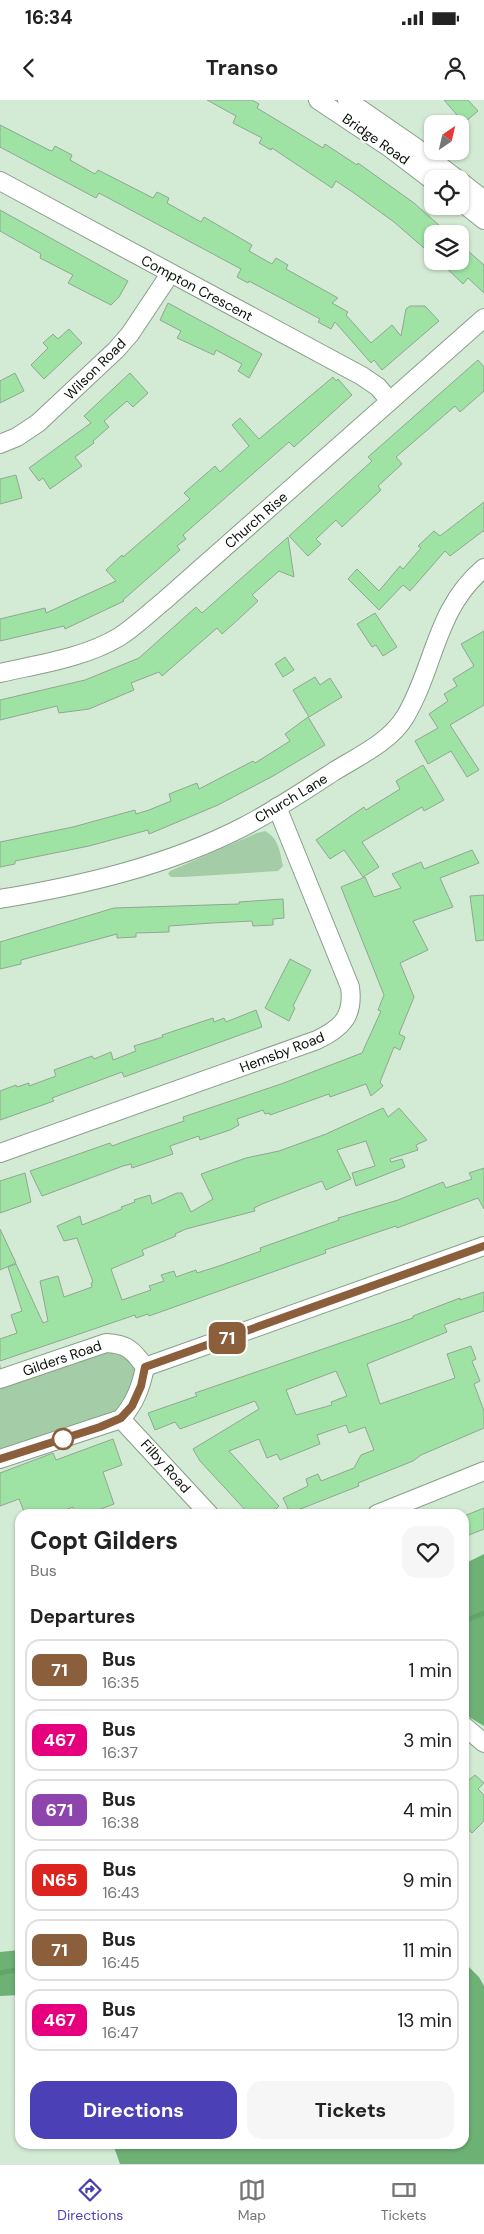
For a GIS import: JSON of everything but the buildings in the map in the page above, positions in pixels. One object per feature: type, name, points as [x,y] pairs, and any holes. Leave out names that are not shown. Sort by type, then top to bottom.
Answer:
[{"type":"street","name":"Bridge Road","points":[[318,100],[390,148],[424,174]]},
{"type":"street","name":"Bridge Road","points":[[347,100],[415,146],[446,170]]},
{"type":"street","name":"Compton Crescent","points":[[0,180],[170,274],[362,376],[378,387],[390,401]]},
{"type":"street","points":[[469,188],[484,200]]},
{"type":"street","points":[[469,208],[484,220]]},
{"type":"street","name":"Wilson Road","points":[[0,444],[17,437],[38,423],[116,350],[130,334],[170,274]]},
{"type":"street","name":"Church Rise","points":[[0,673],[92,650],[120,637],[165,600],[484,318]]},
{"type":"street","name":"Church Lane","points":[[0,899],[50,891],[152,864],[206,844],[277,808],[358,757],[390,734],[404,718],[416,695],[437,636],[448,614],[461,592],[484,568]]},
{"type":"street","name":"Hemsby Road","points":[[0,1153],[317,1040],[332,1033],[342,1024],[349,1012],[352,1000],[350,987],[277,808]]},
{"type":"street","points":[[0,1459],[100,1427],[121,1418],[132,1406],[141,1386],[145,1367],[484,1246]]},
{"type":"street","name":"Gilders Road","points":[[0,1380],[106,1343],[122,1344],[136,1354],[145,1367]]},
{"type":"street","name":"Filby Road","points":[[121,1418],[204,1509]]},
{"type":"street","points":[[389,1509],[484,1471]]},
{"type":"street","points":[[469,1730],[484,1743]]},
{"type":"green space","points":[[265,831],[270,834],[278,846],[283,866],[278,871],[183,877],[171,877],[168,874],[170,871]]},
{"type":"green space","points":[[106,1343],[145,1367],[133,1406],[0,1459],[0,1364],[5,1377]]},
{"type":"green space","points":[[484,1554],[484,1726],[469,1717],[469,1562]]},
{"type":"green space","points":[[15,1950],[15,1995],[0,1996],[0,1952]]},
{"type":"green space","points":[[469,1967],[479,1977],[484,1986],[484,2164],[120,2164],[115,2149],[469,2149]]},
{"type":"waterway","points":[[469,1619],[484,1613]]},
{"type":"waterway","points":[[0,1973],[15,1970]]},
{"type":"bus line","name":"71","points":[[0,1459],[100,1427],[121,1418],[132,1406],[141,1386],[145,1367],[484,1246]]}]
